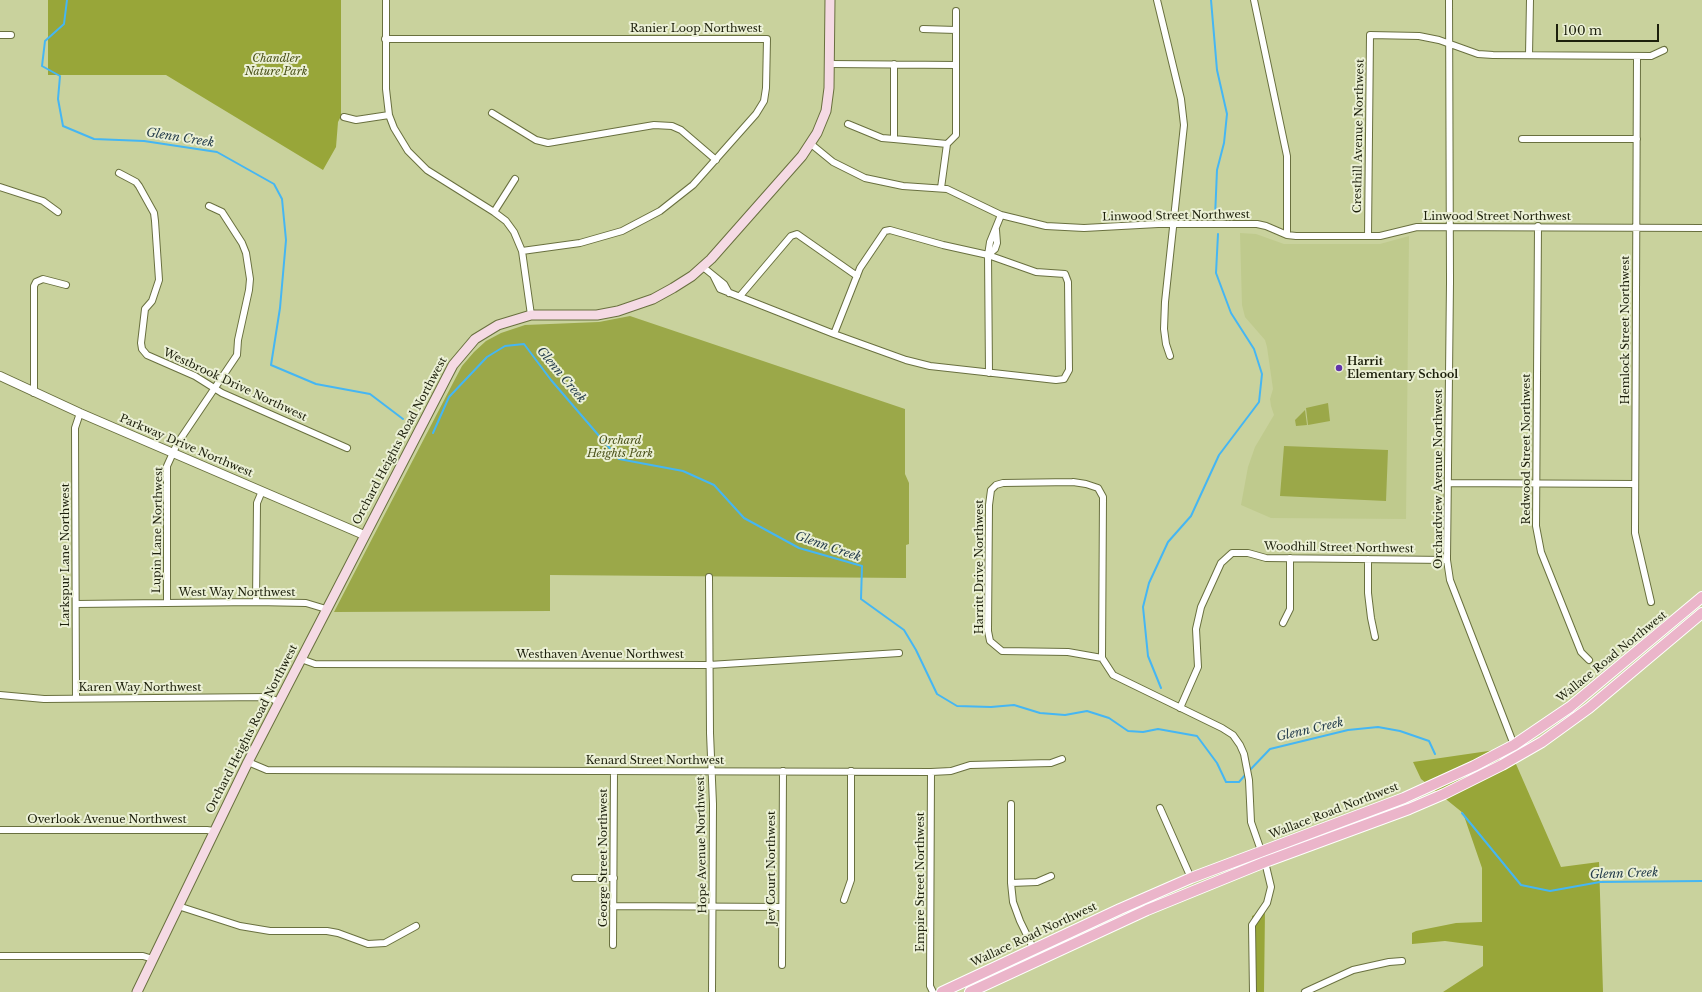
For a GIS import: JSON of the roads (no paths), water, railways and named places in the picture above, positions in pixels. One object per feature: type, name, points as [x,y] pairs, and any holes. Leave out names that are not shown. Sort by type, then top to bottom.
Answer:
[{"type":"main road","name":"Orchard Heights Road Northwest","points":[[137,992],[248,762],[431,405],[460,355],[475,339],[493,328],[513,319],[531,315],[590,315],[618,312],[654,299],[703,267],[780,181],[811,144],[817,133],[826,111],[829,88],[830,0]]},
{"type":"main road","name":"Wallace Road Northwest","points":[[942,992],[1033,948],[1191,878],[1440,783],[1514,745],[1570,707],[1702,597]]},
{"type":"main road","points":[[970,992],[1121,921],[1265,862],[1362,827],[1444,794],[1520,755],[1589,708],[1702,613]]},
{"type":"street","points":[[386,0],[386,89],[389,115],[398,137],[417,161],[427,170],[506,221],[514,232],[522,251],[531,315]]},
{"type":"street","points":[[1158,0],[1181,99],[1184,125],[1165,302],[1164,329],[1166,344],[1170,356]]},
{"type":"street","points":[[1254,0],[1285,144],[1287,172],[1287,235]]},
{"type":"street","name":"Orchardview Avenue Northwest","points":[[1449,0],[1447,560],[1450,580],[1514,745],[1520,755]]},
{"type":"street","points":[[1529,55],[1530,0]]},
{"type":"street","points":[[941,188],[947,144],[956,135],[956,11]]},
{"type":"street","points":[[923,29],[956,30]]},
{"type":"street","points":[[0,35],[11,35]]},
{"type":"street","name":"Cresthill Avenue Northwest","points":[[1368,236],[1370,35],[1419,36],[1450,45]]},
{"type":"street","name":"Ranier Loop Northwest","points":[[385,39],[767,39],[766,88],[764,101],[756,114],[692,185],[660,211],[622,231],[580,243],[522,251]]},
{"type":"street","points":[[1450,45],[1478,54],[1651,56],[1664,50]]},
{"type":"street","name":"Hemlock Street Northwest","points":[[1637,56],[1634,533],[1651,602]]},
{"type":"street","points":[[830,64],[956,65]]},
{"type":"street","points":[[894,64],[894,140]]},
{"type":"street","points":[[492,113],[536,140],[548,143],[654,125],[672,126],[681,130],[716,160]]},
{"type":"street","points":[[344,117],[356,120],[365,120],[389,115]]},
{"type":"street","points":[[848,124],[882,138],[947,144]]},
{"type":"street","points":[[1522,139],[1637,139]]},
{"type":"street","name":"Linwood Street Northwest","points":[[811,144],[833,162],[874,181],[912,187],[941,188],[955,192],[1001,215],[1033,224],[1062,227],[1173,224],[1256,224],[1266,226],[1287,235],[1368,236],[1380,236],[1417,227],[1637,226],[1702,228]]},
{"type":"street","name":"Westbrook Drive Northwest","points":[[119,172],[136,182],[154,213],[155,220],[159,280],[152,301],[144,309],[141,343],[142,350],[147,355],[195,376],[215,387],[222,393],[347,448]]},
{"type":"street","points":[[494,212],[515,179]]},
{"type":"street","points":[[0,187],[43,202],[58,212]]},
{"type":"street","name":"Lupin Lane Northwest","points":[[167,603],[167,466],[173,452],[237,355],[238,340],[250,279],[246,252],[242,243],[222,212],[210,206]]},
{"type":"street","points":[[990,373],[988,255],[990,242],[1001,215]]},
{"type":"street","name":"Redwood Street Northwest","points":[[1538,226],[1536,526],[1538,541],[1581,652],[1589,660]]},
{"type":"street","points":[[703,267],[724,284],[729,293],[740,296],[834,334],[906,360],[930,366],[1056,380],[1064,379],[1069,370],[1068,282],[1065,274],[1036,272],[988,255],[943,245],[890,230],[885,231],[870,252],[857,276],[834,334]]},
{"type":"street","points":[[740,296],[791,236],[797,234],[857,276]]},
{"type":"street","points":[[34,393],[34,286],[36,282],[43,279],[66,285]]},
{"type":"street","name":"Parkway Drive Northwest","points":[[0,376],[34,393],[364,535]]},
{"type":"street","name":"Larkspur Lane Northwest","points":[[76,698],[75,428],[80,413]]},
{"type":"street","name":"Harritt Drive Northwest","points":[[1073,482],[1098,488],[1103,497],[1102,658],[1068,652],[1002,651],[990,641],[988,631],[989,505],[991,490],[996,485],[1003,483],[1073,482]]},
{"type":"street","points":[[1448,483],[1635,484]]},
{"type":"street","points":[[256,602],[257,503],[262,491]]},
{"type":"street","name":"Woodhill Street Northwest","points":[[1180,708],[1198,667],[1196,641],[1198,617],[1221,563],[1228,555],[1239,552],[1266,558],[1447,560]]},
{"type":"street","points":[[1283,623],[1290,609],[1290,558]]},
{"type":"street","points":[[1368,559],[1370,606],[1375,637]]},
{"type":"street","name":"Hope Avenue Northwest","points":[[709,577],[709,665],[713,804],[712,992]]},
{"type":"street","name":"West Way Northwest","points":[[76,604],[256,602],[306,604],[326,609]]},
{"type":"street","name":"Westhaven Avenue Northwest","points":[[301,659],[315,664],[709,665],[899,653]]},
{"type":"street","points":[[1102,658],[1114,675],[1233,735],[1240,745],[1246,764],[1251,822],[1265,862],[1270,887],[1267,902],[1252,925],[1253,992]]},
{"type":"street","name":"Karen Way Northwest","points":[[0,695],[44,699],[268,697],[279,702]]},
{"type":"street","name":"Kenard Street Northwest","points":[[248,762],[267,770],[932,772],[951,771],[970,765],[1051,763],[1062,759]]},
{"type":"street","name":"George Street Northwest","points":[[613,945],[614,771]]},
{"type":"street","name":"Jev Court Northwest","points":[[782,965],[783,771]]},
{"type":"street","points":[[844,900],[850,880],[851,771]]},
{"type":"street","name":"Empire Street Northwest","points":[[932,772],[930,986],[933,992]]},
{"type":"street","points":[[1011,804],[1011,883],[1013,902],[1020,921],[1039,960]]},
{"type":"street","points":[[1160,808],[1191,878]]},
{"type":"street","name":"Overlook Avenue Northwest","points":[[0,830],[214,831]]},
{"type":"street","points":[[1011,883],[1037,882],[1051,876]]},
{"type":"street","points":[[575,878],[614,878]]},
{"type":"street","points":[[178,906],[240,926],[270,931],[326,931],[338,933],[368,944],[385,943],[416,926]]},
{"type":"street","points":[[613,906],[782,907]]},
{"type":"street","points":[[0,956],[143,956],[153,959]]},
{"type":"street","points":[[1305,992],[1352,970],[1389,962],[1402,961]]},
{"type":"waterway","name":"Glenn Creek","points":[[67,0],[64,24],[45,41],[42,66],[60,76],[58,99],[63,126],[94,139],[144,141],[217,152],[274,184],[282,199],[286,240],[280,308],[271,365],[316,384],[370,394],[403,419]]},
{"type":"waterway","points":[[1211,0],[1217,70],[1227,114],[1224,143],[1217,170],[1215,217]]},
{"type":"waterway","points":[[1161,688],[1148,656],[1143,607],[1149,583],[1168,542],[1191,516],[1219,455],[1259,402],[1262,374],[1254,349],[1231,313],[1216,273],[1218,234]]},
{"type":"waterway","name":"Glenn Creek","points":[[433,433],[449,397],[487,357],[505,346],[524,344],[551,380],[619,459],[683,471],[714,485],[744,518],[799,548],[862,566],[861,599],[904,630],[916,650],[937,694],[957,706],[991,707],[1014,705],[1040,713],[1065,715],[1087,711],[1109,718],[1128,731],[1143,732],[1158,729],[1197,736],[1217,763],[1226,782],[1239,782],[1246,774]]},
{"type":"waterway","name":"Glenn Creek","points":[[1249,771],[1270,749],[1348,730],[1378,727],[1400,731],[1429,741],[1435,754]]},
{"type":"waterway","name":"Glenn Creek","points":[[1462,813],[1521,885],[1550,891],[1600,882],[1702,881]]},
{"type":"place","name":"Harrit Elementary School","points":[[1339,368]]},
{"type":"park label","name":"Chandler Nature Park","points":[[276,65]]},
{"type":"park label","name":"Orchard Heights Park","points":[[620,447]]}]
